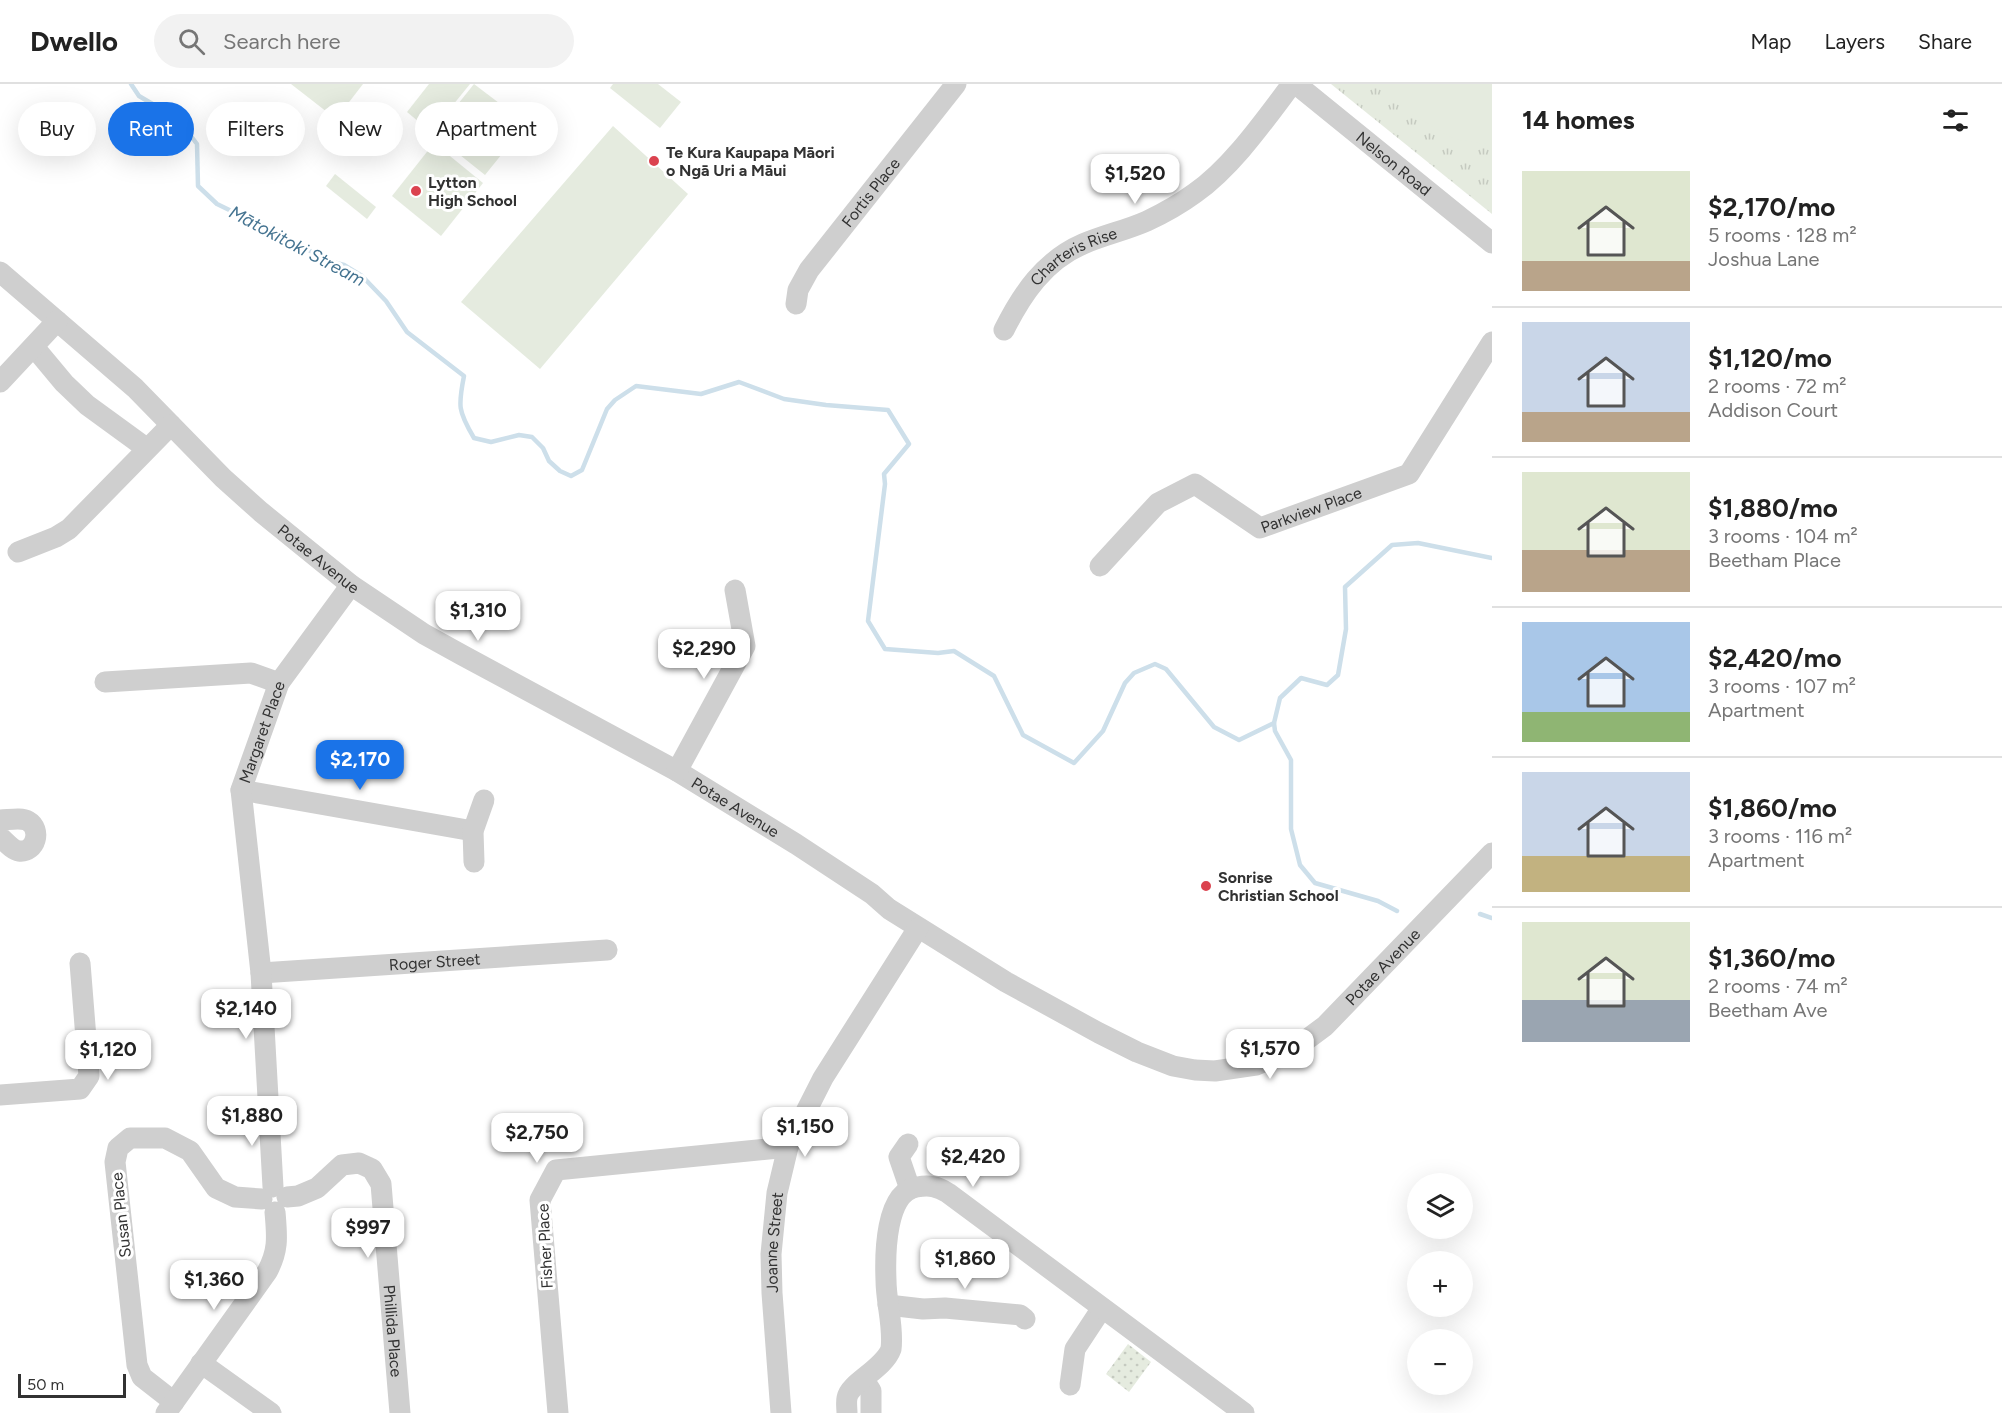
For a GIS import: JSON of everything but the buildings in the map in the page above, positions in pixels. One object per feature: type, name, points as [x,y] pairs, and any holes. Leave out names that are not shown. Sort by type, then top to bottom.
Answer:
[{"type":"street","name":"Fortis Place","points":[[796,304],[798,290],[809,270],[956,84]]},
{"type":"street","name":"Nelson Road","points":[[1294,84],[1492,243]]},
{"type":"street","name":"Charteris Rise","points":[[1004,330],[1019,299],[1057,259],[1081,245],[1146,221],[1195,194],[1212,180],[1294,84]]},
{"type":"street","name":"Potae Avenue","points":[[0,272],[135,388],[223,478],[261,512],[351,585],[424,634],[677,771],[806,850],[918,928],[1006,982],[1137,1052],[1173,1066],[1195,1070],[1236,1069],[1256,1065],[1294,1049],[1325,1026],[1492,853]]},
{"type":"street","points":[[0,382],[57,321]]},
{"type":"street","name":"Parkview Place","points":[[1100,566],[1158,503],[1196,484],[1260,528],[1409,474],[1492,342]]},
{"type":"street","points":[[34,347],[87,405],[146,448]]},
{"type":"street","points":[[18,552],[56,537],[69,529],[171,425]]},
{"type":"street","name":"Margaret Place","points":[[170,1407],[267,1272],[274,1258],[277,1242],[261,973],[241,790],[279,683],[351,585]]},
{"type":"street","points":[[677,771],[745,646],[735,590]]},
{"type":"street","points":[[105,681],[251,673],[279,683]]},
{"type":"street","points":[[241,790],[473,831]]},
{"type":"street","points":[[474,862],[473,831],[484,800]]},
{"type":"street","points":[[0,820],[24,819],[33,825],[36,839],[31,847],[21,851],[16,850],[0,837]]},
{"type":"street","name":"Joanne Street","points":[[782,1413],[771,1254],[777,1193],[788,1147],[823,1078],[918,928]]},
{"type":"street","name":"Roger Street","points":[[261,973],[607,950]]},
{"type":"street","points":[[0,1095],[80,1089],[89,1076],[80,963]]},
{"type":"street","name":"Susan Place","points":[[170,1407],[142,1377],[137,1365],[116,1162],[118,1148],[130,1138],[165,1138],[190,1151],[216,1188],[235,1197],[274,1199]]},
{"type":"street","points":[[908,1144],[899,1157],[910,1189]]},
{"type":"street","name":"Fisher Place","points":[[558,1413],[540,1200],[556,1170],[788,1147]]},
{"type":"street","name":"Phillida Place","points":[[274,1199],[298,1196],[317,1188],[342,1166],[359,1163],[372,1169],[381,1184],[400,1413]]},
{"type":"street","points":[[847,1413],[846,1398],[851,1390],[888,1358],[891,1349],[886,1281],[888,1236],[894,1209],[901,1194],[910,1189],[930,1185],[942,1190],[1244,1413]]},
{"type":"street","points":[[888,1305],[1020,1315],[1025,1319]]},
{"type":"street","points":[[1070,1384],[1075,1349],[1102,1308]]},
{"type":"street","points":[[201,1363],[270,1413]]},
{"type":"street","points":[[864,1380],[871,1391],[871,1413]]},
{"type":"green space","points":[[291,84],[363,84],[349,102],[317,102],[317,104]]},
{"type":"green space","points":[[429,84],[470,84],[455,102],[415,102],[415,119],[407,112]]},
{"type":"green space","points":[[474,84],[498,102],[460,102]]},
{"type":"green space","points":[[613,84],[658,84],[681,102],[660,128],[610,88]]},
{"type":"green space","points":[[1331,84],[1492,84],[1492,214]]},
{"type":"green space","points":[[1387,84],[1492,84],[1492,145],[1454,139],[1418,118]]},
{"type":"green space","points":[[613,126],[688,194],[540,369],[461,302]]},
{"type":"green space","points":[[424,156],[450,156],[483,183],[441,236],[392,196]]},
{"type":"green space","points":[[461,156],[500,156],[485,175]]},
{"type":"green space","points":[[335,174],[376,207],[367,219],[326,186]]},
{"type":"green space","points":[[1128,1344],[1151,1362],[1129,1392],[1106,1374]]},
{"type":"waterway","name":"Mātokitoki Stream","points":[[131,84],[139,96],[178,119],[197,144],[198,186],[217,204],[299,244],[325,260],[344,265],[362,276],[386,301],[407,332],[464,376],[460,402],[462,414],[474,438],[491,442],[519,435],[532,437],[543,448],[549,461],[560,471],[571,476],[582,470],[607,409],[615,400],[636,386],[701,394],[739,382],[784,399],[888,410],[909,444],[884,474],[885,484],[868,621],[885,649],[938,653],[954,651],[994,676],[1023,735],[1074,763],[1103,731],[1125,683],[1134,673],[1155,664],[1166,669],[1214,727],[1239,740],[1274,723],[1280,698],[1301,678],[1327,685],[1338,675],[1346,629],[1345,587],[1392,545],[1418,543],[1492,558]]},
{"type":"waterway","points":[[1274,723],[1275,731],[1291,760],[1291,829],[1300,865],[1315,883],[1378,901],[1397,911]]},
{"type":"waterway","points":[[1480,914],[1492,918]]},
{"type":"place","name":"Te Kura Kaupapa Māori o Ngā Uri a Māui","points":[[654,161]]},
{"type":"place","name":"Lytton High School","points":[[416,191]]},
{"type":"place","name":"Sonrise Christian School","points":[[1206,886]]}]
